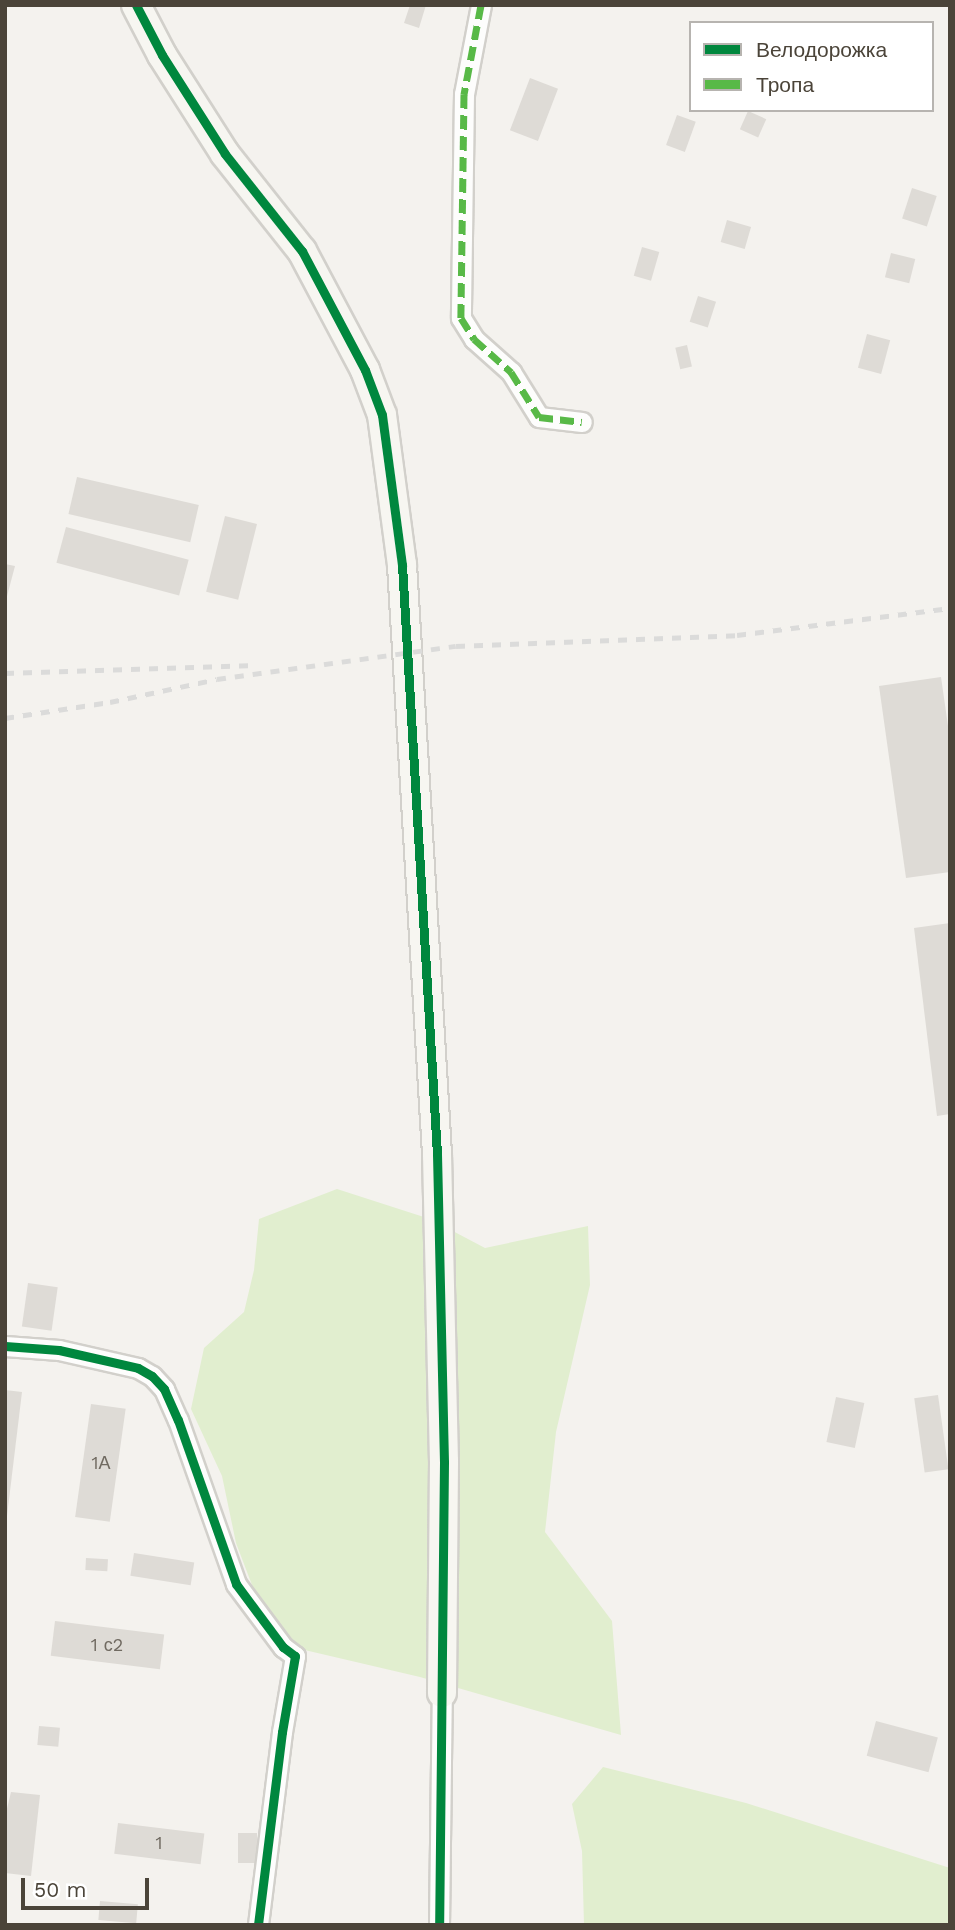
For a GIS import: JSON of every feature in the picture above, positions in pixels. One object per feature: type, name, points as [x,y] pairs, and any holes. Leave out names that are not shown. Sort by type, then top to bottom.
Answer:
[{"type":"street","points":[[136,5],[162,55],[225,154],[302,251],[365,370],[382,415],[402,565],[437,1154],[444,1462],[439,1925]]},
{"type":"street","points":[[481,5],[464,94],[461,318],[474,339],[510,372],[539,417],[582,422]]},
{"type":"street","points":[[5,1346],[59,1350],[138,1368],[152,1376],[164,1389],[178,1420],[236,1584],[283,1647],[295,1656],[258,1925]]},
{"type":"green space","points":[[337,1189],[430,1219],[485,1248],[588,1226],[590,1285],[556,1432],[545,1532],[612,1621],[621,1735],[420,1677],[296,1648],[257,1598],[236,1543],[222,1476],[191,1409],[204,1348],[244,1312],[254,1270],[259,1219]]},
{"type":"green space","points":[[603,1767],[746,1803],[950,1868],[950,1925],[584,1925],[582,1851],[572,1804]]},
{"type":"building","points":[[410,5],[426,5],[419,28],[404,23]]},
{"type":"building","points":[[530,78],[558,89],[538,141],[510,130]]},
{"type":"building","points":[[748,112],[766,119],[758,137],[740,129]]},
{"type":"building","points":[[677,115],[696,122],[685,152],[666,145]]},
{"type":"building","points":[[912,188],[937,196],[927,226],[902,218]]},
{"type":"building","points":[[727,220],[751,227],[745,249],[721,242]]},
{"type":"building","points":[[642,247],[659,252],[651,281],[634,276]]},
{"type":"building","points":[[891,253],[915,259],[909,283],[885,277]]},
{"type":"building","points":[[698,296],[716,302],[708,328],[690,322]]},
{"type":"building","points":[[867,334],[890,340],[881,374],[858,368]]},
{"type":"building","points":[[687,345],[692,366],[680,369],[675,348]]},
{"type":"building","points":[[77,477],[199,505],[190,542],[68,514]]},
{"type":"building","points":[[225,516],[257,524],[238,600],[206,592]]},
{"type":"building","points":[[66,527],[189,560],[179,596],[56,563]]},
{"type":"building","points":[[5,564],[15,566],[6,600],[5,600]]},
{"type":"building","points":[[941,677],[950,740],[950,872],[906,878],[879,686]]},
{"type":"building","points":[[950,923],[950,1114],[937,1116],[914,928]]},
{"type":"building","points":[[28,1283],[58,1287],[52,1331],[22,1327]]},
{"type":"building","points":[[5,1390],[22,1392],[7,1516],[5,1516]]},
{"type":"building","points":[[938,1395],[948,1469],[925,1473],[914,1398]]},
{"type":"building","points":[[836,1397],[864,1403],[855,1448],[826,1442]]},
{"type":"building","points":[[91,1404],[126,1409],[110,1522],[75,1517]]},
{"type":"building","points":[[134,1553],[194,1563],[191,1585],[130,1576]]},
{"type":"building","points":[[86,1558],[108,1559],[107,1571],[85,1570]]},
{"type":"building","points":[[55,1621],[164,1634],[160,1669],[51,1656]]},
{"type":"building","points":[[876,1721],[938,1738],[929,1772],[867,1756]]},
{"type":"building","points":[[39,1726],[60,1728],[58,1747],[37,1745]]},
{"type":"building","points":[[11,1792],[40,1795],[31,1876],[5,1873],[5,1817]]},
{"type":"building","points":[[118,1823],[204,1834],[201,1864],[114,1854]]},
{"type":"building","points":[[238,1833],[257,1833],[257,1863],[238,1863]]},
{"type":"building","points":[[100,1901],[138,1904],[136,1923],[98,1920]]},
{"type":"railway","points":[[5,718],[110,702],[217,679],[456,646],[737,635],[950,608]]},
{"type":"railway","points":[[5,673],[257,665]]},
{"type":"marked path","points":[[481,5],[464,94],[461,318],[474,339],[511,372],[539,417],[582,422]]},
{"type":"cycle path","points":[[136,5],[162,55],[225,154],[302,251],[365,370],[382,415],[402,565],[437,1154],[444,1462],[439,1925]]},
{"type":"cycle path","points":[[5,1346],[59,1350],[138,1368],[152,1376],[164,1389],[178,1420],[236,1584],[283,1647],[295,1656],[282,1732],[258,1925]]}]
